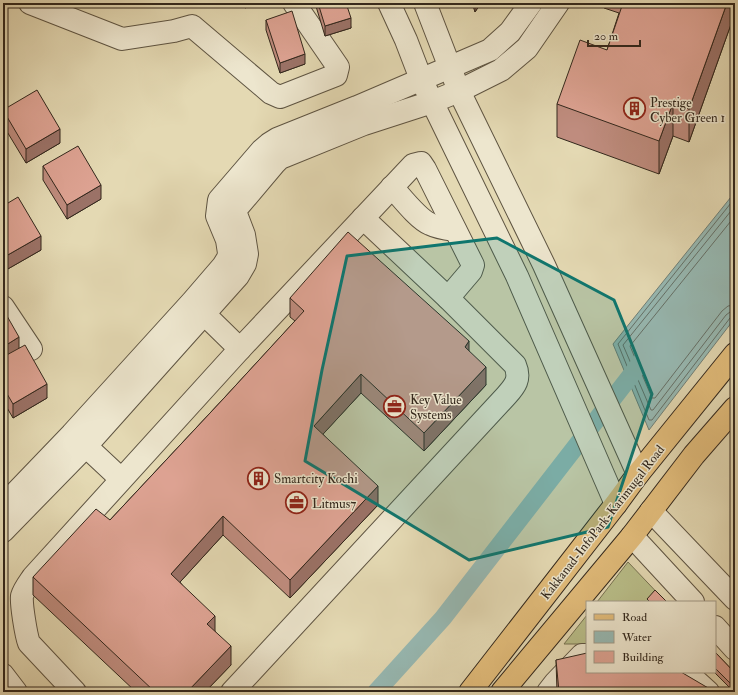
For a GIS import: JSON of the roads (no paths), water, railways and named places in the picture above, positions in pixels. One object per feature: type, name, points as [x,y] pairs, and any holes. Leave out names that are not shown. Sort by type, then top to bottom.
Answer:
[{"type":"main road","name":"Kakkanad-InfoPark-Karimugal Road","points":[[470,692],[638,474],[735,354]]},
{"type":"main road","points":[[502,692],[632,536],[694,455],[735,408]]},
{"type":"street","points":[[30,3],[122,39],[174,31],[192,26],[271,93],[280,97],[336,75],[338,67],[294,3]]},
{"type":"street","points":[[389,3],[406,40],[421,79],[517,276],[616,504]]},
{"type":"street","points":[[425,3],[459,90],[544,265],[638,474]]},
{"type":"street","points":[[198,308],[228,258],[229,253],[227,240],[217,216],[219,200],[262,150],[277,139],[357,107],[490,50],[510,32],[531,3]]},
{"type":"street","points":[[3,531],[79,440],[198,308],[238,276],[245,264],[247,254],[244,234],[236,214],[237,208],[280,158],[364,124],[432,102],[501,70],[527,48],[558,3]]},
{"type":"street","points":[[75,692],[29,642],[26,636],[22,597],[26,586],[240,349],[413,165],[420,164],[425,169],[473,265],[471,271],[448,298]]},
{"type":"street","points":[[392,187],[420,217],[429,224],[455,230]]},
{"type":"street","points":[[232,692],[514,387],[517,380],[518,371],[515,365],[448,298],[363,218]]},
{"type":"street","points":[[3,307],[31,349]]},
{"type":"street","points":[[198,308],[240,349]]},
{"type":"street","points":[[79,440],[121,479]]},
{"type":"street","points":[[3,506],[79,440]]},
{"type":"street","points":[[651,511],[735,599]]},
{"type":"street","points":[[632,536],[692,601]]},
{"type":"street","points":[[716,628],[735,649]]},
{"type":"street","points":[[548,692],[582,655],[586,655]]},
{"type":"street","points":[[687,673],[708,692]]},
{"type":"street","points":[[3,674],[16,692]]},
{"type":"water","points":[[735,192],[735,318],[649,430],[613,344]]},
{"type":"waterway","points":[[376,692],[443,618],[642,361]]},
{"type":"place","name":"Prestige Cyber Green 1","points":[[634,109]]},
{"type":"place","name":"Key Value Systems","points":[[395,406]]},
{"type":"place","name":"Smartcity Kochi","points":[[258,478]]},
{"type":"place","name":"Litmus7","points":[[296,503]]}]
